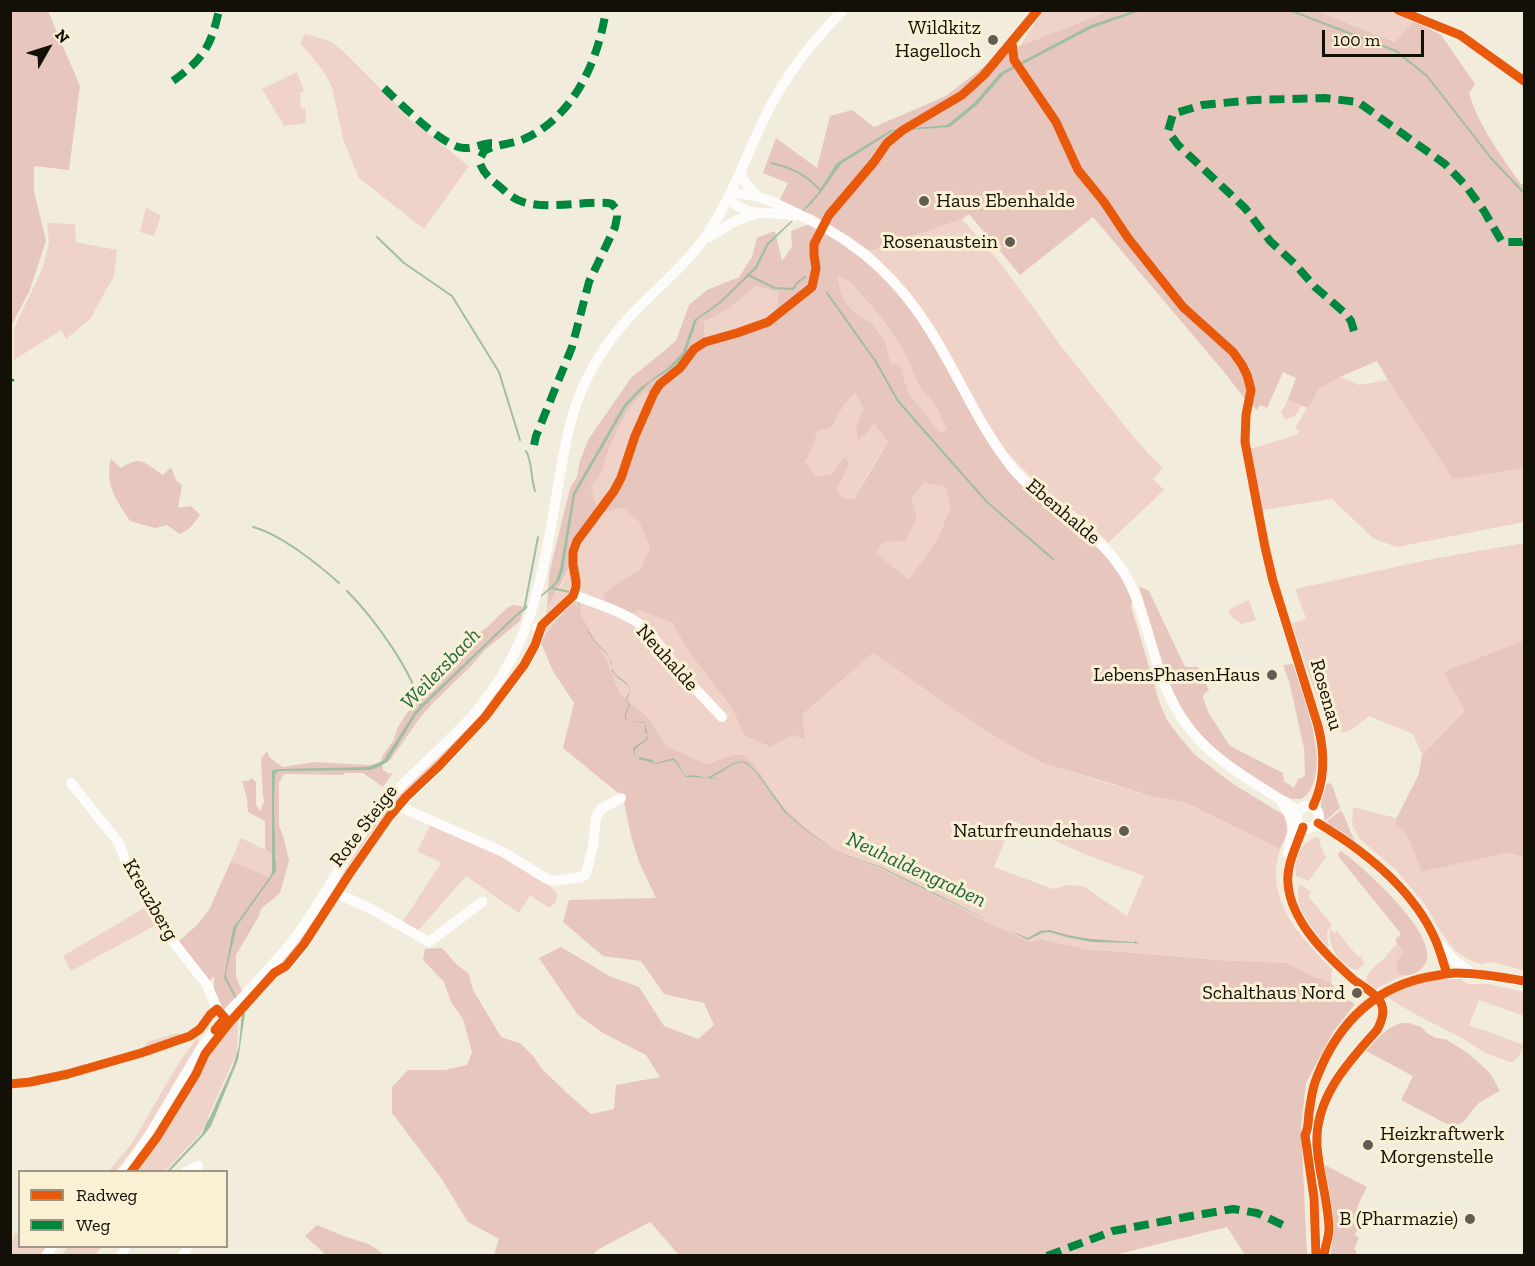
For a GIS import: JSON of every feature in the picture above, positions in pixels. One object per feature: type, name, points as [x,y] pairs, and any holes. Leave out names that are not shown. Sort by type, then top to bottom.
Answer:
[{"type":"street","points":[[124,1170],[152,1133],[201,1048],[290,944],[310,917],[361,835],[382,807],[400,786],[461,728],[484,701],[508,666],[526,627],[542,576],[566,442],[575,409],[589,374],[605,347],[625,322],[681,267],[701,243],[730,196],[769,109],[791,70],[843,10]]},
{"type":"street","points":[[1398,10],[1460,35],[1524,81]]},
{"type":"street","points":[[740,173],[746,185],[757,196]]},
{"type":"street","name":"Ebenhalde","points":[[730,196],[757,196],[790,209],[838,235],[865,255],[903,291],[931,330],[978,417],[1004,456],[1033,489],[1097,540],[1123,571],[1139,605],[1166,689],[1188,727],[1199,741],[1233,770],[1298,811]]},
{"type":"street","name":"Ebenhalde","points":[[730,196],[740,208],[757,213],[777,212],[809,220]]},
{"type":"street","points":[[701,243],[726,226],[757,213]]},
{"type":"street","name":"Neuhalde","points":[[542,626],[574,592],[577,596],[641,624],[688,681],[722,717]]},
{"type":"street","name":"Rosenau","points":[[1277,595],[1322,744],[1324,770],[1313,806]]},
{"type":"street","points":[[526,627],[532,630],[542,626]]},
{"type":"street","name":"Rote Steige","points":[[264,975],[279,971],[290,962],[398,806],[485,717],[519,673],[538,639],[542,626]]},
{"type":"street","name":"Kreuzberg","points":[[72,783],[118,843],[152,911],[207,985],[218,1011],[229,1013]]},
{"type":"street","name":"Rote Steige","points":[[398,806],[503,852],[553,881],[582,877],[586,874],[593,846],[596,817],[601,810],[621,798]]},
{"type":"street","points":[[1281,799],[1291,818],[1292,826],[1287,883],[1294,910],[1301,923],[1333,960],[1379,999],[1383,1013],[1381,1024],[1341,1074],[1312,1130],[1309,1154],[1314,1198],[1316,1256]]},
{"type":"street","points":[[1304,806],[1313,806],[1319,814],[1318,823],[1310,828],[1303,827],[1298,822],[1298,811],[1304,806]]},
{"type":"street","points":[[1318,823],[1388,875],[1415,907],[1435,939],[1456,962],[1474,974]]},
{"type":"street","points":[[1289,867],[1303,827]]},
{"type":"street","name":"Rote Steige","points":[[336,894],[375,911],[429,942],[482,903]]},
{"type":"street","points":[[1435,939],[1447,974],[1474,974],[1524,981]]},
{"type":"street","points":[[1318,1121],[1317,1144],[1329,1228],[1324,1256]]},
{"type":"street","points":[[190,1170],[198,1166]]},
{"type":"shaded area","points":[[11,10],[48,11],[80,86],[69,170],[34,166],[34,191],[46,241],[29,292],[11,326]]},
{"type":"shaded area","points":[[1043,10],[1109,11],[1019,47]]},
{"type":"shaded area","points":[[1109,11],[1317,11],[1395,42],[1414,21],[1441,35],[1475,84],[1469,93],[1485,129],[1520,183],[1524,185],[1524,468],[1453,479],[1377,361],[1319,389],[1308,408],[1288,400],[1296,378],[1283,372],[1267,408],[1260,405],[1257,410],[1245,399],[1093,217],[1020,275],[969,214],[962,219],[870,251],[813,215],[779,202],[788,183],[763,173],[776,138],[817,168],[830,116],[852,110],[874,127],[946,96],[1000,54]]},
{"type":"shaded area","points":[[1133,11],[1140,11],[1092,28],[1004,74],[977,105],[950,127],[893,131],[841,164],[812,203],[769,244],[757,268],[721,303],[697,320],[686,352],[672,368],[650,382],[626,407],[575,495],[563,571],[559,581],[553,587],[575,594],[578,601],[583,626],[574,594],[551,589],[516,617],[424,706],[387,762],[379,767],[370,770],[279,771],[275,774],[276,871],[237,926],[226,972],[226,977],[245,1014],[238,1060],[211,1126],[171,1170],[168,1170],[202,1134],[233,1066],[239,1046],[242,1011],[224,978],[233,928],[272,874],[272,770],[369,767],[384,760],[422,704],[515,615],[556,581],[573,493],[623,406],[641,387],[669,367],[683,352],[694,320],[718,303],[755,267],[767,243],[818,193],[836,164],[891,130],[947,125],[974,103],[1000,73],[1091,25]]},
{"type":"shaded area","points":[[1317,11],[1392,11],[1414,21],[1395,42]]},
{"type":"shaded area","points":[[305,34],[330,41],[344,52],[407,117],[469,166],[424,229],[359,178],[343,139],[332,87],[322,69],[300,43]]},
{"type":"shaded area","points":[[297,72],[304,91],[300,93],[301,108],[305,108],[306,123],[284,126],[262,89]]},
{"type":"shaded area","points":[[146,207],[161,216],[154,236],[140,232]]},
{"type":"shaded area","points":[[962,219],[1002,265],[1061,346],[1115,414],[1163,468],[1153,479],[1164,490],[1108,543],[1084,518],[1043,489],[1008,454],[979,416],[906,290],[870,251]]},
{"type":"shaded area","points":[[815,222],[893,280],[1008,462],[1086,530],[1135,595],[1131,606],[1160,704],[1167,720],[1194,754],[1233,784],[1284,815],[1288,831],[1280,849],[1185,802],[1150,796],[1045,764],[972,722],[873,653],[802,715],[805,739],[791,735],[771,747],[744,735],[733,710],[689,652],[672,623],[640,610],[625,616],[604,607],[604,594],[640,570],[650,547],[639,522],[623,508],[593,515],[566,574],[547,608],[549,574],[570,488],[577,477],[588,440],[631,378],[676,341],[689,305],[707,290],[739,277],[752,257],[757,238],[775,231],[782,261],[792,247],[791,231]],"holes":[[[837,276],[850,282],[880,316],[904,351],[919,386],[936,406],[947,430],[940,433],[908,392],[900,365],[891,363],[885,341],[872,324],[854,312],[843,298]],[[756,286],[778,292],[778,305],[768,322],[705,342],[704,322],[730,308]],[[645,391],[654,394],[635,436],[621,478],[598,512],[591,486],[601,474],[610,446],[627,411]],[[855,393],[863,408],[856,427],[858,440],[874,424],[888,442],[854,499],[842,498],[837,488],[850,463],[845,457],[832,474],[816,477],[805,462],[814,445],[817,431],[831,428],[844,405]],[[924,483],[946,487],[950,508],[938,538],[909,580],[876,553],[883,542],[905,541],[917,518],[911,498]]]},
{"type":"shaded area","points":[[47,223],[75,224],[76,242],[117,250],[114,276],[90,319],[66,339],[61,330],[14,360],[14,328],[42,270],[49,242]]},
{"type":"shaded area","points":[[837,276],[850,282],[880,316],[904,351],[919,386],[936,406],[947,430],[940,433],[908,392],[900,365],[891,363],[885,341],[872,324],[854,312],[843,298]]},
{"type":"shaded area","points":[[756,286],[778,292],[778,305],[768,322],[705,342],[704,322],[730,308]]},
{"type":"shaded area","points":[[1340,377],[1359,385],[1388,380],[1453,478],[1524,468],[1524,522],[1397,547],[1374,539],[1332,499],[1262,510],[1250,449],[1296,435],[1300,431],[1295,428],[1319,389]]},
{"type":"shaded area","points":[[645,391],[654,393],[635,436],[621,478],[598,512],[591,486],[601,474],[610,446],[627,411]]},
{"type":"shaded area","points":[[855,393],[863,408],[856,427],[867,433],[874,424],[888,442],[854,499],[842,498],[837,488],[850,463],[846,458],[832,474],[816,477],[805,463],[814,445],[817,431],[831,428],[844,405]]},
{"type":"shaded area","points":[[1288,400],[1302,406],[1295,416],[1286,420],[1281,413]]},
{"type":"shaded area","points":[[111,459],[121,468],[134,462],[143,462],[163,475],[171,467],[176,480],[182,485],[178,508],[191,506],[200,515],[190,528],[180,534],[167,525],[155,528],[130,521],[113,492],[109,476]]},
{"type":"shaded area","points":[[924,483],[946,487],[950,507],[938,538],[909,581],[876,553],[883,542],[917,518],[910,498]]},
{"type":"shaded area","points":[[623,508],[639,522],[650,547],[640,570],[622,580],[625,616],[640,610],[672,623],[689,652],[733,710],[744,735],[802,715],[873,653],[972,722],[1045,764],[1150,796],[1185,802],[1280,849],[1276,874],[1282,904],[1295,928],[1332,969],[1331,983],[1287,963],[1085,949],[1040,939],[1030,942],[908,881],[834,849],[795,819],[770,789],[732,755],[707,764],[666,746],[649,718],[620,694],[608,663],[573,600],[540,641],[547,608],[578,552],[593,515]],"holes":[[[1013,821],[1082,853],[1144,876],[1127,916],[1083,886],[1068,885],[1053,889],[994,867]]]},
{"type":"shaded area","points":[[1524,543],[1524,640],[1443,672],[1465,711],[1422,755],[1413,734],[1369,716],[1353,729],[1341,733],[1334,710],[1321,710],[1292,624],[1306,618],[1295,589],[1432,559]]},
{"type":"shaded area","points":[[1139,586],[1149,591],[1185,667],[1198,667],[1209,690],[1203,698],[1208,712],[1230,746],[1283,773],[1284,781],[1294,788],[1298,779],[1305,775],[1304,748],[1289,681],[1283,665],[1293,664],[1308,711],[1316,748],[1317,765],[1314,781],[1305,796],[1301,799],[1292,799],[1282,795],[1237,766],[1213,749],[1187,719],[1163,666]]},
{"type":"shaded area","points":[[573,600],[608,663],[620,694],[649,718],[666,746],[707,764],[732,755],[744,755],[757,768],[784,808],[834,849],[908,881],[1030,942],[1040,939],[1085,949],[1287,963],[1331,983],[1341,996],[1355,1004],[1333,1032],[1306,1083],[1301,1127],[1307,1255],[1245,1255],[1227,1227],[1114,1255],[679,1255],[650,1222],[597,1250],[593,1255],[494,1255],[499,1239],[468,1222],[441,1178],[392,1113],[392,1087],[408,1070],[445,1070],[467,1065],[472,1052],[463,1019],[451,1002],[444,982],[423,960],[425,949],[442,948],[457,965],[469,974],[473,990],[501,1037],[520,1043],[542,1069],[591,1114],[614,1109],[616,1085],[660,1077],[646,1055],[603,1033],[578,1015],[539,958],[561,947],[611,977],[639,987],[664,1026],[698,1039],[714,1025],[704,1003],[664,994],[641,961],[603,956],[563,922],[569,900],[656,898],[639,862],[623,797],[563,748],[574,703],[553,671],[540,641]]},
{"type":"shaded area","points":[[1249,600],[1256,620],[1241,624],[1231,617],[1228,610]]},
{"type":"shaded area","points":[[514,605],[524,607],[520,621],[485,650],[433,703],[391,759],[386,763],[382,761],[381,758],[393,741],[398,727],[421,693],[434,681],[437,672],[470,638],[485,629],[506,609]]},
{"type":"shaded area","points":[[585,629],[608,656],[596,643]]},
{"type":"shaded area","points":[[1524,640],[1524,857],[1506,853],[1421,872],[1408,837],[1394,823],[1419,774],[1422,755],[1465,711],[1443,672]]},
{"type":"shaded area","points":[[612,667],[629,686],[617,677],[612,671]]},
{"type":"shaded area","points":[[498,691],[502,693],[425,778],[287,962],[275,970],[386,809]]},
{"type":"shaded area","points":[[630,691],[627,699],[630,706],[626,714],[629,721],[625,719],[625,713],[629,706],[626,698]]},
{"type":"shaded area","points":[[648,736],[648,739],[635,749],[638,758],[634,754],[633,748]]},
{"type":"shaded area","points":[[267,751],[270,758],[283,767],[314,762],[377,764],[383,766],[383,770],[389,774],[393,772],[383,787],[363,773],[284,774],[279,783],[279,825],[289,861],[280,893],[261,909],[236,955],[236,977],[242,991],[223,1010],[214,990],[214,976],[208,983],[178,942],[197,925],[209,910],[231,861],[268,877],[278,856],[265,850],[265,821],[248,812],[242,781],[252,778],[256,782],[256,805],[260,811],[265,800],[261,759]]},
{"type":"shaded area","points":[[638,758],[657,763],[673,758],[686,776],[707,778],[733,763],[742,761],[748,763],[760,776],[787,813],[835,851],[804,829],[785,813],[757,774],[742,762],[734,764],[711,778],[723,779],[718,779],[686,777],[673,760],[657,764]]},
{"type":"shaded area","points":[[1329,783],[1332,785],[1340,808],[1325,821],[1321,812],[1322,802]]},
{"type":"shaded area","points":[[1353,807],[1396,818],[1394,823],[1408,837],[1421,872],[1506,853],[1524,857],[1524,971],[1498,963],[1481,964],[1469,960],[1454,950],[1426,906],[1396,870],[1360,839],[1352,825]]},
{"type":"shaded area","points":[[1341,810],[1351,833],[1355,841],[1326,822]]},
{"type":"shaded area","points":[[431,824],[505,857],[550,886],[557,894],[556,902],[549,908],[530,895],[519,913],[466,876],[417,932],[402,923],[441,863],[417,851]]},
{"type":"shaded area","points":[[1319,837],[1326,857],[1309,881],[1296,876],[1296,863],[1300,851],[1308,842]]},
{"type":"shaded area","points":[[241,838],[278,856],[268,878],[231,861]]},
{"type":"shaded area","points":[[835,851],[881,867],[994,923],[881,868]]},
{"type":"shaded area","points":[[1341,851],[1384,888],[1415,925],[1425,943],[1427,959],[1418,972],[1398,974],[1397,962],[1403,951],[1395,940],[1401,934],[1339,857],[1338,854]]},
{"type":"shaded area","points":[[1302,885],[1311,892],[1308,896],[1332,925],[1327,933],[1329,948],[1311,927],[1302,911],[1298,895],[1299,886]]},
{"type":"shaded area","points":[[146,907],[156,925],[71,971],[63,956]]},
{"type":"shaded area","points":[[1331,929],[1334,933],[1337,931],[1358,957],[1361,955],[1364,964],[1357,970],[1345,965],[1334,952],[1330,940],[1329,931]]},
{"type":"shaded area","points":[[1008,930],[1028,938],[1040,931],[1050,930],[1091,939],[1135,942],[1136,939],[1136,943],[1140,944],[1091,942],[1050,932],[1028,940]]},
{"type":"shaded area","points":[[1394,940],[1401,947],[1403,952],[1397,967],[1398,974],[1404,976],[1376,989],[1366,981],[1367,977],[1370,971],[1397,944]]},
{"type":"shaded area","points":[[1449,977],[1461,979],[1467,984],[1488,984],[1524,992],[1524,1016],[1479,1000],[1469,1025],[1524,1045],[1515,1060],[1510,1062],[1485,1053],[1387,997],[1418,984]]},
{"type":"shaded area","points":[[238,1018],[237,1052],[201,1133],[166,1170],[139,1170],[172,1121],[207,1058]]},
{"type":"shaded area","points":[[1403,1023],[1421,1027],[1428,1034],[1445,1039],[1468,1053],[1490,1073],[1500,1091],[1479,1103],[1462,1123],[1452,1125],[1401,1100],[1413,1076],[1366,1051],[1387,1030]]},
{"type":"shaded area","points":[[178,1033],[181,1035],[179,1038],[149,1049],[145,1047],[149,1041]]},
{"type":"shaded area","points":[[199,1038],[150,1125],[117,1170],[110,1170],[132,1143],[180,1061]]},
{"type":"shaded area","points":[[87,1065],[84,1069],[71,1073],[11,1084],[11,1080],[37,1077]]},
{"type":"shaded area","points":[[1323,1164],[1367,1187],[1357,1207],[1366,1212],[1355,1235],[1359,1238],[1354,1249],[1357,1252],[1354,1255],[1331,1255],[1332,1232]]},
{"type":"shaded area","points":[[317,1225],[369,1244],[385,1255],[324,1255],[305,1236]]},
{"type":"shaded area","points":[[15,1233],[18,1233],[18,1248],[45,1248],[41,1255],[11,1255],[10,1248]]},
{"type":"shaded area","points":[[67,1248],[100,1248],[96,1255],[62,1255]]},
{"type":"waterway","points":[[1289,10],[1396,51],[1427,76],[1491,158],[1524,193]]},
{"type":"waterway","points":[[772,163],[799,173],[821,191]]},
{"type":"waterway","points":[[377,237],[404,263],[452,296],[499,372],[520,440]]},
{"type":"waterway","points":[[748,275],[775,288],[793,289],[805,277]]},
{"type":"waterway","points":[[827,293],[876,362],[898,401],[987,502],[1053,559]]},
{"type":"waterway","points":[[526,451],[535,491]]},
{"type":"waterway","points":[[253,527],[287,543],[339,583]]},
{"type":"waterway","points":[[524,610],[538,537]]},
{"type":"waterway","name":"Weilersbach","points":[[347,591],[391,645],[410,678],[421,708]]},
{"type":"waterway","name":"Neuhaldengraben","points":[[640,758],[652,761]]},
{"type":"marked path","points":[[173,81],[199,59],[213,34],[219,10]]},
{"type":"marked path","points":[[534,445],[572,347],[589,282],[615,227],[617,210],[608,203],[538,205],[518,200],[490,178],[479,161],[484,151],[524,139],[542,129],[570,102],[590,67],[597,49],[606,10]]},
{"type":"marked path","points":[[384,88],[422,124],[445,141],[464,148],[492,143]]},
{"type":"marked path","points":[[1354,331],[1346,314],[1315,287],[1270,241],[1245,208],[1178,145],[1168,131],[1173,114],[1202,105],[1253,100],[1325,98],[1358,102],[1445,164],[1466,186],[1502,242],[1522,242],[1524,240]]},
{"type":"marked path","points":[[1047,1256],[1113,1231],[1233,1209],[1257,1213],[1283,1225]]},
{"type":"cycle path","points":[[132,1170],[157,1137],[196,1074],[205,1054],[229,1023],[274,973],[286,966],[304,944],[389,817],[485,717],[524,665],[535,645],[542,625],[573,596],[576,587],[573,552],[577,541],[621,478],[635,436],[660,384],[680,368],[694,349],[705,342],[768,322],[812,287],[816,268],[814,244],[829,215],[887,143],[903,130],[962,95],[984,75],[1038,10]]},
{"type":"cycle path","points":[[1398,10],[1460,35],[1524,81]]},
{"type":"cycle path","points":[[1012,43],[1014,60],[1056,122],[1078,170],[1183,307],[1233,352],[1247,375],[1251,390],[1246,415],[1245,442],[1265,547],[1322,746],[1322,777],[1313,806]]},
{"type":"cycle path","points":[[1318,823],[1369,858],[1400,887],[1426,921],[1437,943],[1447,974]]},
{"type":"cycle path","points":[[1303,827],[1290,862],[1288,877],[1296,912],[1322,949],[1354,980],[1377,997],[1383,1011],[1377,1030],[1344,1068],[1327,1097],[1321,1113],[1317,1146],[1329,1228],[1324,1256]]},
{"type":"cycle path","points":[[1316,1256],[1314,1198],[1305,1135],[1315,1081],[1336,1040],[1348,1024],[1376,998],[1412,981],[1456,973],[1482,974],[1524,981]]},
{"type":"cycle path","points":[[10,1084],[68,1074],[190,1036],[200,1029],[217,1009],[225,1018],[215,1030]]},
{"type":"place","name":"Wildkitz Hagelloch","points":[[993,40]]},
{"type":"place","name":"Haus Ebenhalde","points":[[924,201]]},
{"type":"place","name":"Rosenaustein","points":[[1010,242]]},
{"type":"place","name":"LebensPhasenHaus","points":[[1272,675]]},
{"type":"place","name":"Naturfreundehaus","points":[[1124,831]]},
{"type":"place","name":"Schalthaus Nord","points":[[1357,993]]},
{"type":"place","name":"Heizkraftwerk Morgenstelle","points":[[1368,1145]]},
{"type":"place","name":"B (Pharmazie)","points":[[1470,1219]]}]
